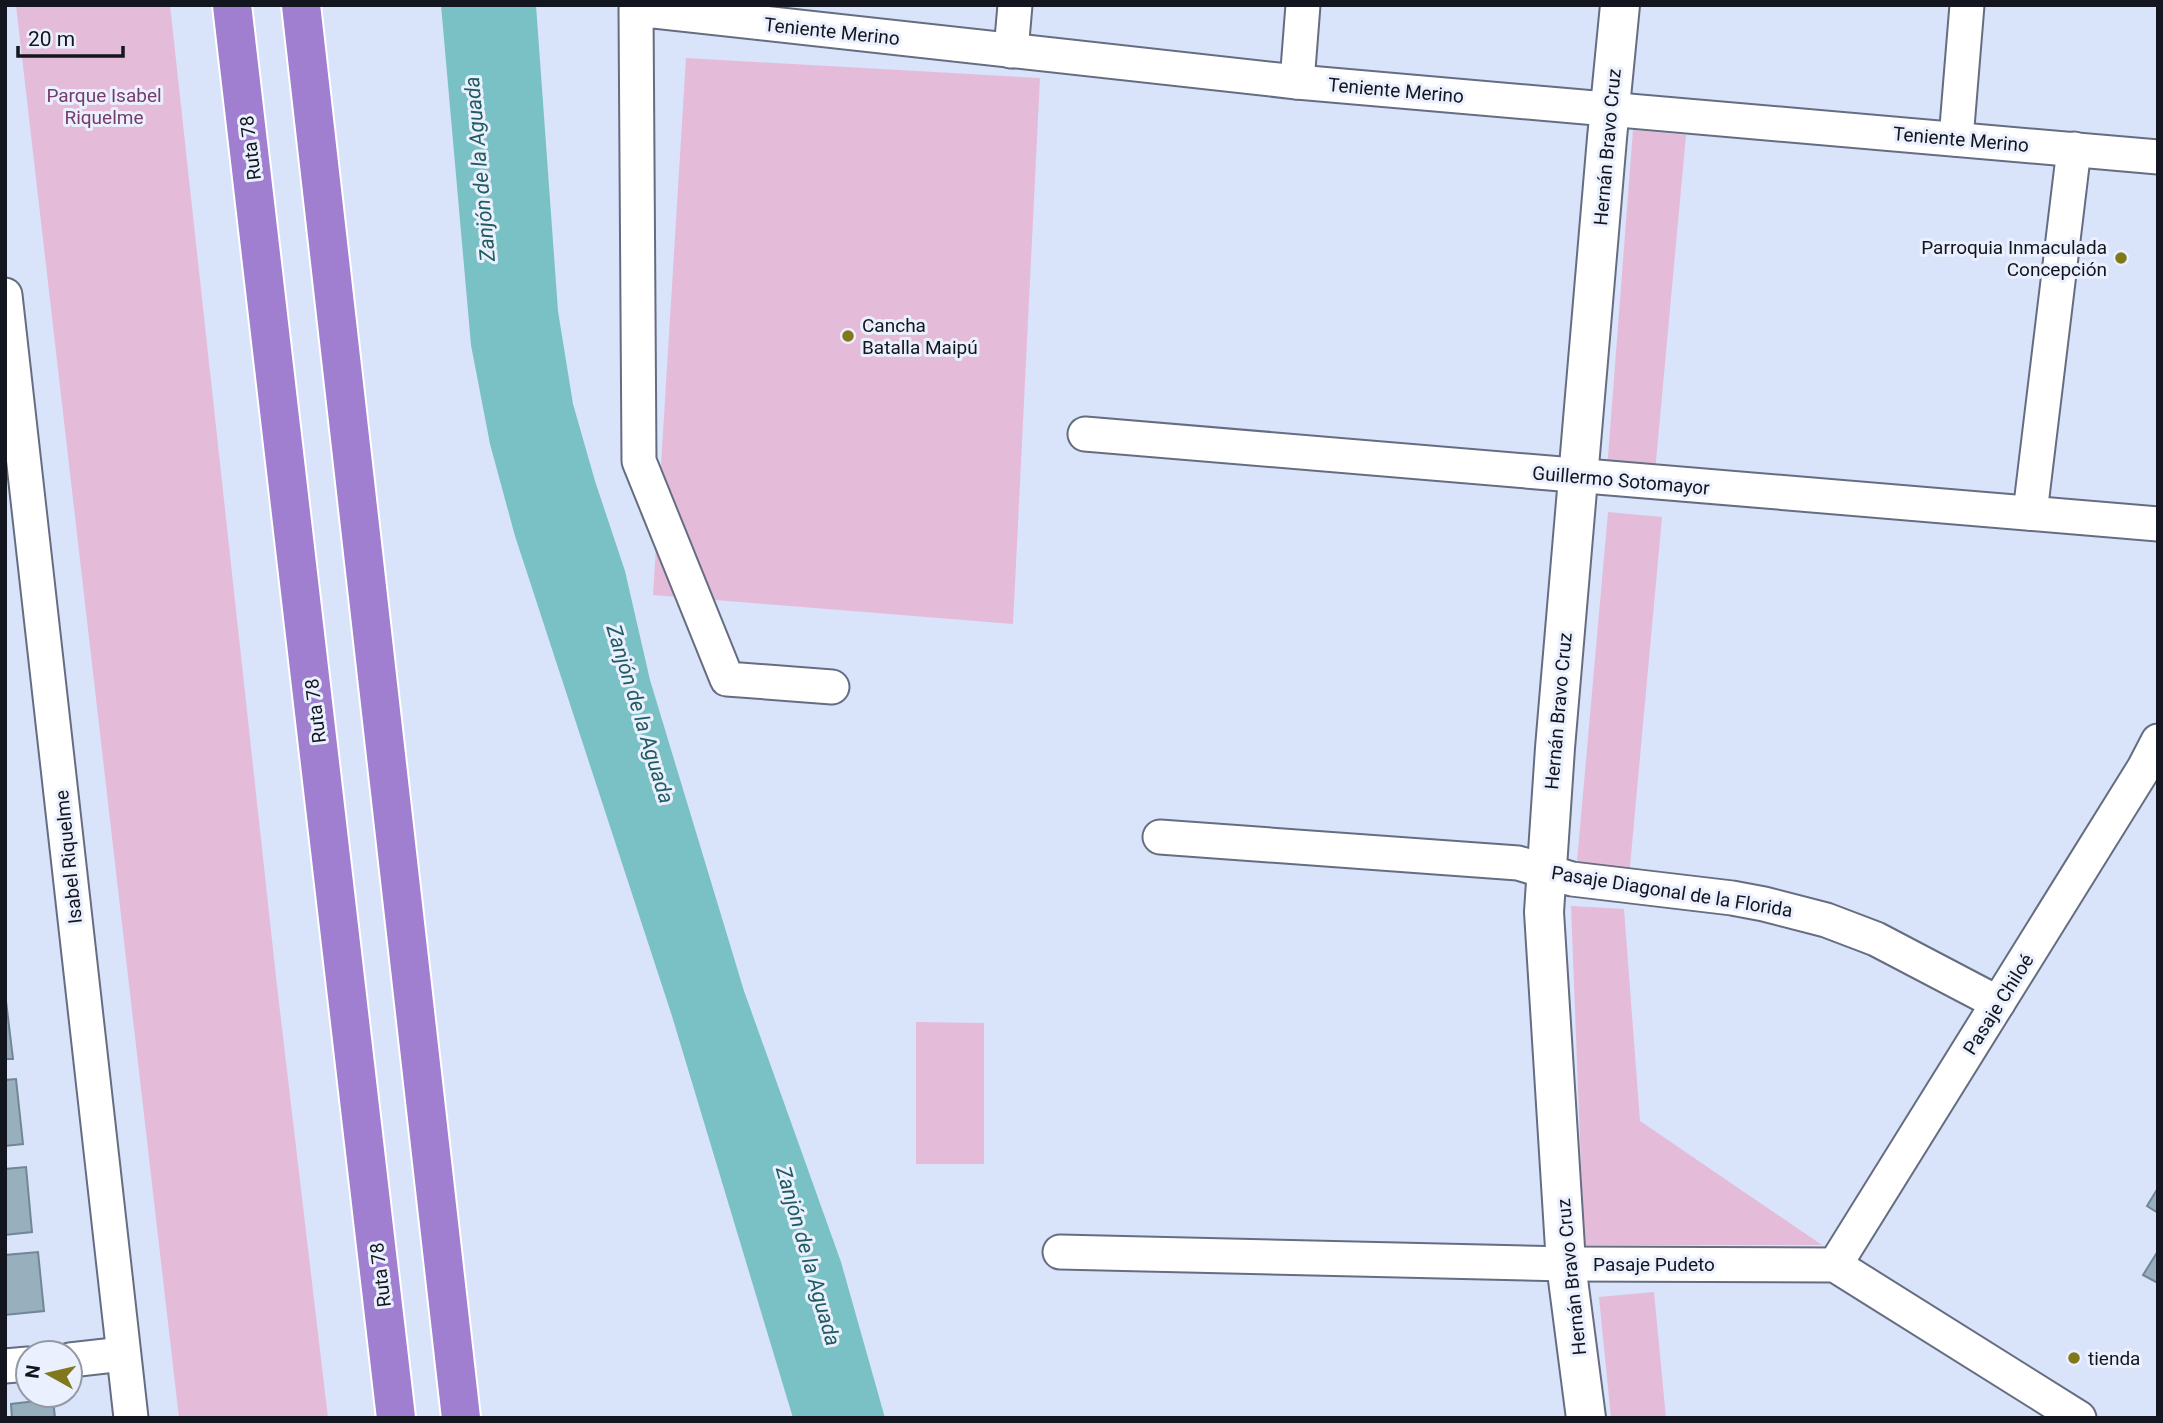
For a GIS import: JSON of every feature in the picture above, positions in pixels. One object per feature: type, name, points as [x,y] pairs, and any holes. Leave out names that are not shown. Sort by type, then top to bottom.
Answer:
[{"type":"highway","name":"Ruta 78","points":[[232,5],[396,1418]]},
{"type":"highway","points":[[301,5],[461,1418]]},
{"type":"street","points":[[1011,51],[1015,5]]},
{"type":"street","points":[[1297,82],[1303,5]]},
{"type":"street","name":"Hernán Bravo Cruz","points":[[1586,1418],[1566,1264],[1547,971],[1545,870],[1620,5]]},
{"type":"street","points":[[1956,139],[1967,5]]},
{"type":"street","name":"Teniente Merino","points":[[832,687],[727,678],[639,461],[636,9],[1297,82],[2158,157]]},
{"type":"street","points":[[2030,513],[2074,149]]},
{"type":"street","name":"Isabel Riquelme","points":[[5,295],[131,1418]]},
{"type":"street","name":"Guillermo Sotomayor","points":[[1085,434],[2158,524]]},
{"type":"street","name":"Pasaje Chiloé","points":[[1835,1265],[2144,768],[2158,740]]},
{"type":"street","name":"Pasaje Diagonal de la Florida","points":[[1160,837],[1518,863],[1572,879],[1764,904],[1826,920],[1876,939],[1998,1003]]},
{"type":"street","name":"Pasaje Pudeto","points":[[1060,1252],[1566,1264],[1835,1265]]},
{"type":"street","points":[[1835,1265],[2079,1418]]},
{"type":"street","points":[[84,1358],[123,1354]]},
{"type":"green space","name":"Parque Isabel Riquelme","points":[[16,5],[170,5],[277,986],[328,1418],[179,1418]]},
{"type":"green space","name":"Cancha Batalla Maipú","points":[[686,58],[1040,78],[1013,624],[653,595]]},
{"type":"green space","points":[[1633,130],[1686,135],[1655,472],[1607,470]]},
{"type":"green space","points":[[1608,512],[1662,517],[1629,877],[1576,873]]},
{"type":"green space","points":[[1571,906],[1624,909],[1640,1121],[1822,1245],[1584,1245]]},
{"type":"green space","points":[[916,1022],[984,1023],[984,1164],[916,1164]]},
{"type":"green space","points":[[1654,1292],[1666,1418],[1611,1418],[1599,1297]]},
{"type":"water","name":"Zanjón de la Aguada","points":[[441,5],[536,5],[558,311],[573,404],[625,571],[650,680],[744,991],[841,1262],[885,1418],[793,1418],[672,1016],[515,536],[490,444],[471,345]]},
{"type":"building","points":[[5,993],[13,1059],[5,1059]]},
{"type":"building","points":[[16,1079],[23,1144],[5,1146],[5,1080]]},
{"type":"building","points":[[26,1167],[32,1232],[5,1235],[5,1169]]},
{"type":"building","points":[[2158,1188],[2158,1213],[2147,1206]]},
{"type":"building","points":[[2158,1251],[2158,1283],[2143,1275]]},
{"type":"building","points":[[38,1252],[44,1311],[5,1315],[5,1255]]},
{"type":"building","points":[[11,1404],[14,1404],[14,1409],[54,1409],[55,1418],[12,1418]]},
{"type":"place","name":"Parroquia Inmaculada Concepción","points":[[2121,258]]},
{"type":"place","name":"Cancha Batalla Maipú","points":[[848,336]]},
{"type":"place","name":"tienda","points":[[2074,1358]]}]
